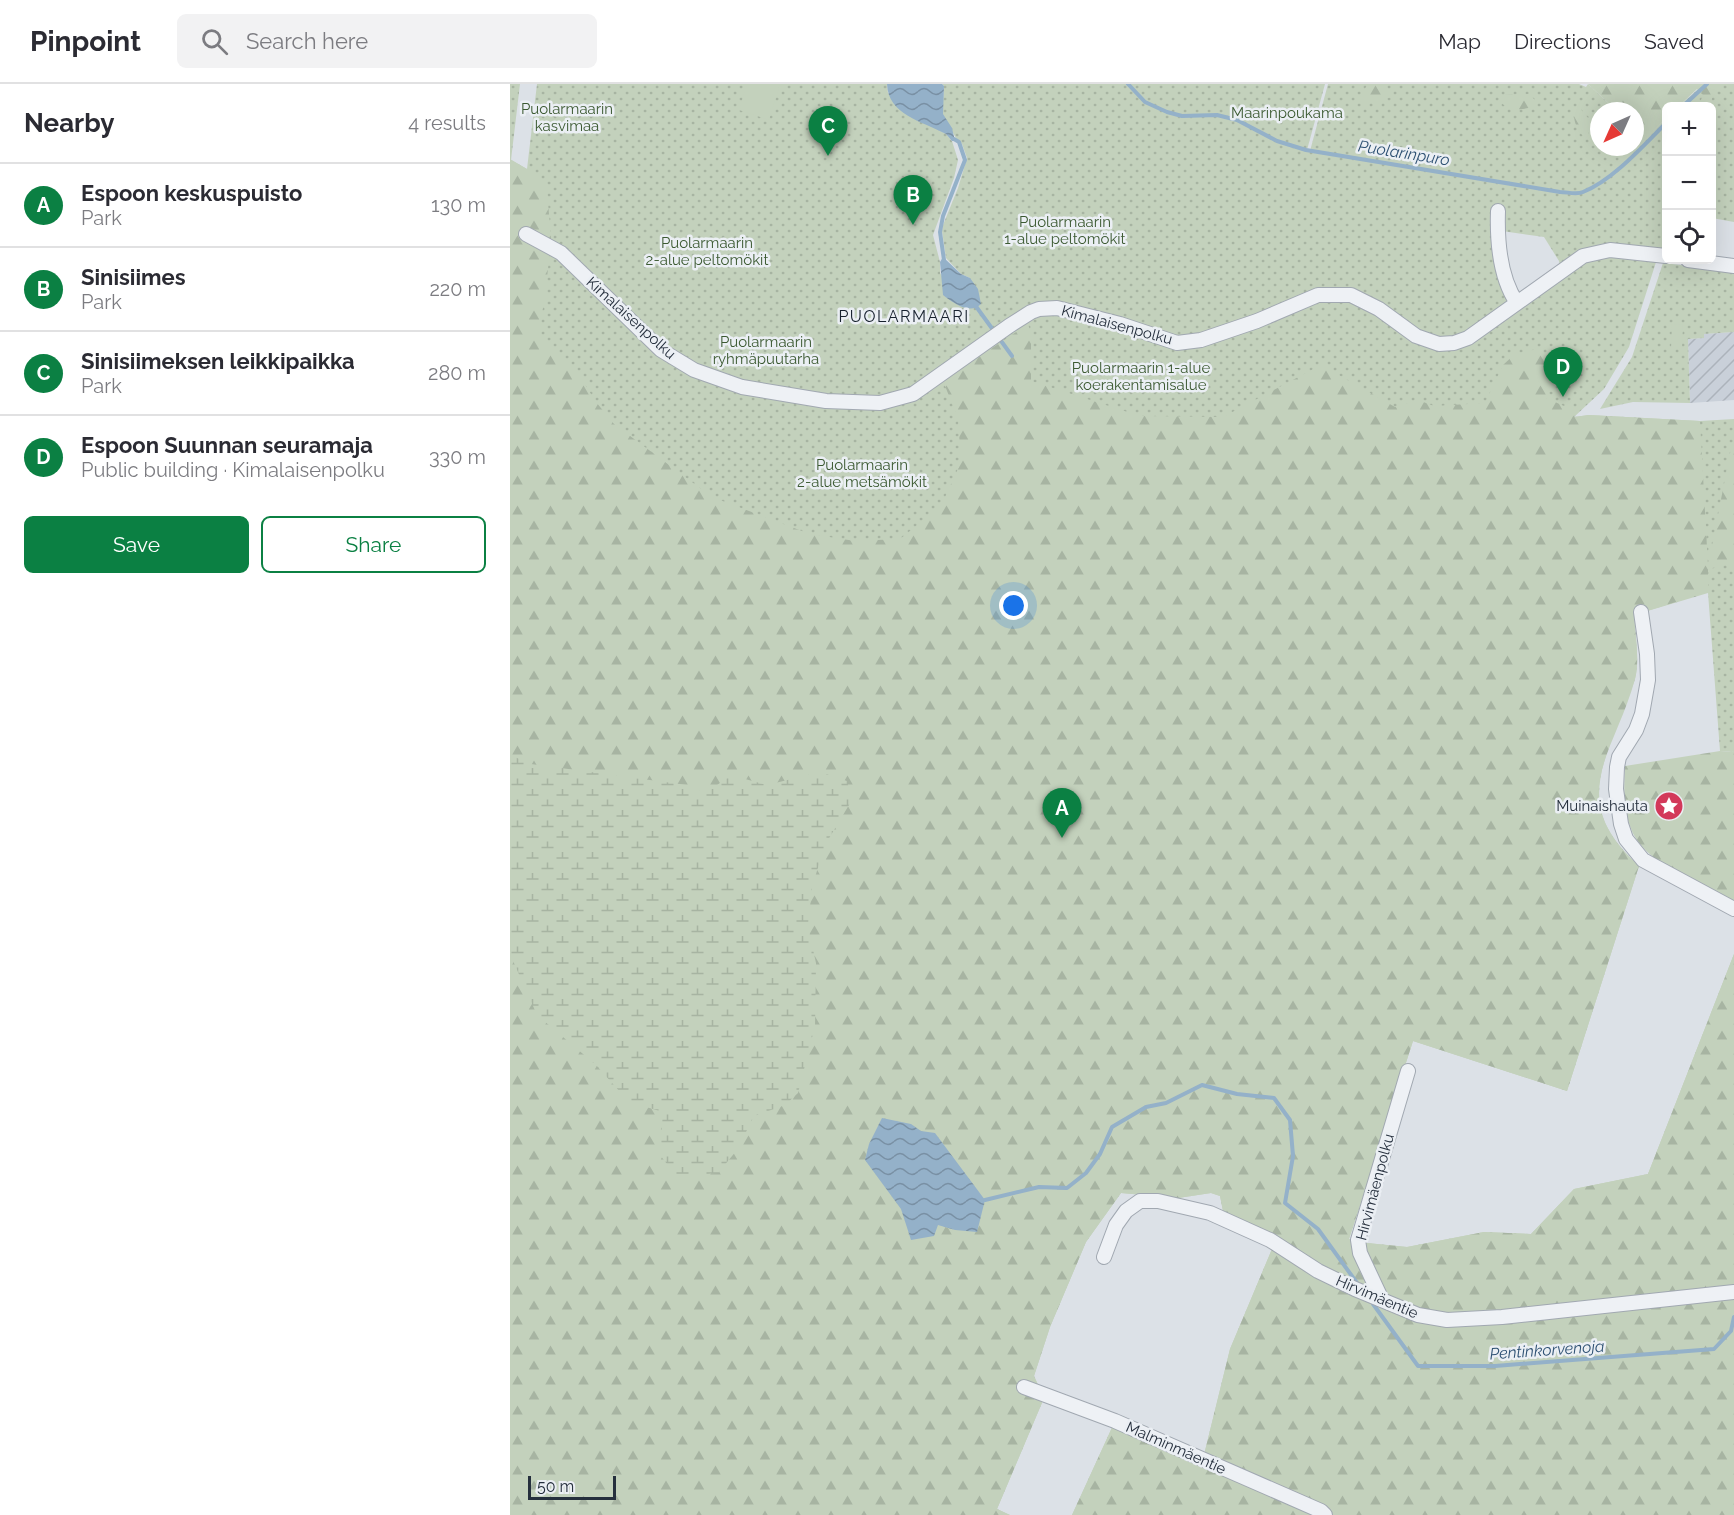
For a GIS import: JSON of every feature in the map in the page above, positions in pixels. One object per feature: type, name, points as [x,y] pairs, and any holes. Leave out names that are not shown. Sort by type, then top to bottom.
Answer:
[{"type":"street","points":[[1498,211],[1497,237],[1511,294],[1517,303]]},
{"type":"street","name":"Kimalaisenpolku","points":[[526,234],[561,253],[661,350],[694,370],[742,387],[826,401],[862,404],[895,400],[913,394],[1031,312],[1057,308],[1120,324],[1177,343],[1201,340],[1257,321],[1318,295],[1350,295],[1363,299],[1416,336],[1439,344],[1447,344],[1468,338],[1583,256],[1610,250],[1662,256]]},
{"type":"street","points":[[1716,264],[1734,266]]},
{"type":"street","points":[[1641,612],[1648,680],[1642,714],[1636,730],[1619,756],[1616,789],[1621,824],[1626,839],[1643,860],[1734,909]]},
{"type":"street","name":"Hirvimäenpolku","points":[[1382,1300],[1360,1252],[1358,1240],[1408,1071]]},
{"type":"street","name":"Hirvimäentie","points":[[1104,1257],[1116,1225],[1126,1211],[1140,1201],[1158,1201],[1210,1213],[1270,1240],[1318,1271],[1382,1300],[1418,1315],[1447,1320],[1502,1317],[1734,1292]]},
{"type":"street","name":"Malminmäentie","points":[[1024,1388],[1115,1421],[1321,1511],[1325,1515]]},
{"type":"shaded area","points":[[1734,332],[1734,400],[1690,403],[1688,339],[1703,338],[1704,334]]},
{"type":"green space","points":[[510,84],[520,84],[511,160],[527,169],[537,84],[887,84],[888,93],[930,125],[946,134],[952,141],[958,160],[954,178],[933,235],[940,262],[940,273],[960,305],[967,309],[970,278],[961,274],[946,258],[942,231],[967,158],[962,144],[942,114],[944,86],[942,84],[1325,84],[1307,150],[1310,151],[1328,84],[1579,84],[1586,87],[1588,84],[1607,102],[1590,102],[1590,156],[1644,156],[1644,140],[1662,122],[1662,256],[1657,259],[1629,347],[1604,389],[1574,417],[1589,415],[1700,421],[1734,419],[1734,752],[1720,751],[1708,593],[1634,615],[1637,655],[1635,679],[1607,754],[1599,792],[1601,810],[1608,828],[1620,846],[1639,866],[1567,1091],[1413,1041],[1349,1239],[1407,1247],[1484,1232],[1531,1234],[1574,1189],[1648,1174],[1734,954],[1734,1515],[1072,1515],[1115,1421],[1203,1459],[1230,1349],[1272,1249],[1255,1226],[1223,1211],[1220,1196],[1211,1193],[1178,1198],[1121,1193],[1086,1242],[1050,1327],[1034,1376],[1044,1398],[997,1509],[1010,1515],[510,1515]],"holes":[[[1502,231],[1544,237],[1559,261],[1561,275],[1526,304],[1515,291]]]},
{"type":"green space","points":[[747,84],[780,84],[769,120],[739,110]]},
{"type":"green space","points":[[1368,84],[1384,84],[1391,92],[1391,97],[1367,104],[1362,100]]},
{"type":"green space","points":[[1588,84],[1716,84],[1711,102],[1700,102],[1703,95],[1697,89],[1683,102],[1662,102],[1662,122],[1644,141],[1644,102],[1607,102]]},
{"type":"green space","points":[[1704,84],[1734,84],[1734,222],[1716,219],[1716,102],[1684,102]]},
{"type":"green space","points":[[1529,94],[1535,100],[1532,107],[1511,109],[1501,102],[1504,95]]},
{"type":"green space","points":[[1579,107],[1589,119],[1589,133],[1583,136],[1574,119],[1575,108]]},
{"type":"green space","points":[[510,159],[527,169],[547,190],[551,239],[545,298],[538,333],[574,367],[596,402],[614,424],[712,497],[810,534],[855,541],[900,539],[941,506],[961,462],[958,418],[943,381],[1028,324],[1031,333],[1031,381],[1140,416],[1223,417],[1321,365],[1395,407],[1418,400],[1434,406],[1485,403],[1503,365],[1515,354],[1541,348],[1554,376],[1546,398],[1573,410],[1574,417],[1589,415],[1700,421],[1708,566],[1734,442],[1734,563],[1708,569],[1708,592],[1634,615],[1637,656],[1635,679],[1607,754],[1601,776],[1599,797],[1603,819],[1616,841],[1639,866],[1567,1091],[1413,1041],[1349,1239],[1407,1247],[1484,1232],[1531,1234],[1574,1189],[1648,1174],[1734,954],[1734,1515],[1072,1515],[1115,1421],[1203,1459],[1230,1349],[1272,1249],[1255,1226],[1223,1211],[1220,1196],[1211,1193],[1178,1198],[1121,1193],[1086,1242],[1050,1327],[1034,1376],[1044,1398],[997,1509],[1010,1515],[510,1515]],"holes":[[[882,1118],[911,1124],[921,1131],[935,1133],[985,1200],[955,1230],[937,1225],[911,1239],[901,1209],[865,1160],[869,1144]]]},
{"type":"green space","points":[[1663,264],[1734,271],[1734,332],[1704,334],[1704,338],[1688,339],[1690,403],[1633,402],[1600,409],[1632,357]]},
{"type":"green space","points":[[1672,324],[1683,325],[1682,348],[1671,348]]},
{"type":"green space","points":[[1720,751],[1734,752],[1734,901],[1659,862],[1637,839],[1630,826],[1625,804],[1625,766]]},
{"type":"green space","points":[[510,755],[531,764],[687,785],[706,793],[731,775],[767,785],[820,772],[847,781],[852,800],[825,845],[812,887],[808,927],[816,963],[815,1026],[798,1093],[785,1105],[754,1116],[737,1150],[718,1173],[677,1177],[660,1155],[663,1112],[629,1102],[596,1065],[537,1015],[510,954]]},
{"type":"water","points":[[887,84],[942,84],[944,86],[943,114],[952,128],[955,141],[900,110],[889,95]]},
{"type":"water","points":[[943,257],[961,274],[970,278],[978,289],[981,304],[977,307],[967,308],[943,295],[940,262]]},
{"type":"water","points":[[882,1118],[911,1124],[921,1131],[935,1133],[985,1200],[977,1232],[955,1230],[938,1225],[934,1236],[911,1240],[901,1209],[865,1160],[869,1144]]},
{"type":"waterway","name":"Puolarinpuro","points":[[1128,84],[1145,102],[1167,112],[1182,116],[1217,115],[1237,120],[1277,141],[1306,150],[1572,193],[1583,192],[1605,179],[1627,162],[1662,127]]},
{"type":"waterway","name":"Puolarinpuro","points":[[1687,102],[1707,84]]},
{"type":"waterway","points":[[944,260],[940,232],[943,216],[965,160],[959,142],[954,139]]},
{"type":"waterway","points":[[975,305],[1012,356]]},
{"type":"waterway","name":"Pentinkorvenoja","points":[[985,1200],[1039,1187],[1067,1188],[1086,1173],[1100,1154],[1112,1127],[1146,1107],[1166,1103],[1202,1085],[1237,1094],[1274,1098],[1290,1120],[1293,1156],[1285,1203],[1318,1229],[1357,1283]]},
{"type":"waterway","name":"Pentinkorvenoja","points":[[1373,1304],[1418,1366],[1495,1366],[1714,1349],[1731,1331],[1734,1317]]},
{"type":"place","name":"Sinisiimeksen leikkipaikka","points":[[828,156]]},
{"type":"place","name":"Sinisiimes","points":[[913,225]]},
{"type":"place","name":"Espoon Suunnan seuramaja","points":[[1563,397]]},
{"type":"place","name":"Muinaishauta","points":[[1669,806]]},
{"type":"place","name":"Espoon keskuspuisto","points":[[1062,838]]},
{"type":"district","name":"PUOLARMAARI","points":[[904,316]]},
{"type":"park label","name":"Maarinpoukama","points":[[1287,113]]},
{"type":"park label","name":"Puolarmaarin kasvimaa","points":[[567,118]]},
{"type":"park label","name":"Puolarmaarin 1-alue peltomökit","points":[[1065,230]]},
{"type":"park label","name":"Puolarmaarin 2-alue peltomökit","points":[[707,252]]},
{"type":"park label","name":"Puolarmaarin ryhmäpuutarha","points":[[766,350]]},
{"type":"park label","name":"Puolarmaarin 1-alue koerakentamisalue","points":[[1141,376]]},
{"type":"park label","name":"Puolarmaarin 2-alue metsämökit","points":[[862,474]]}]
